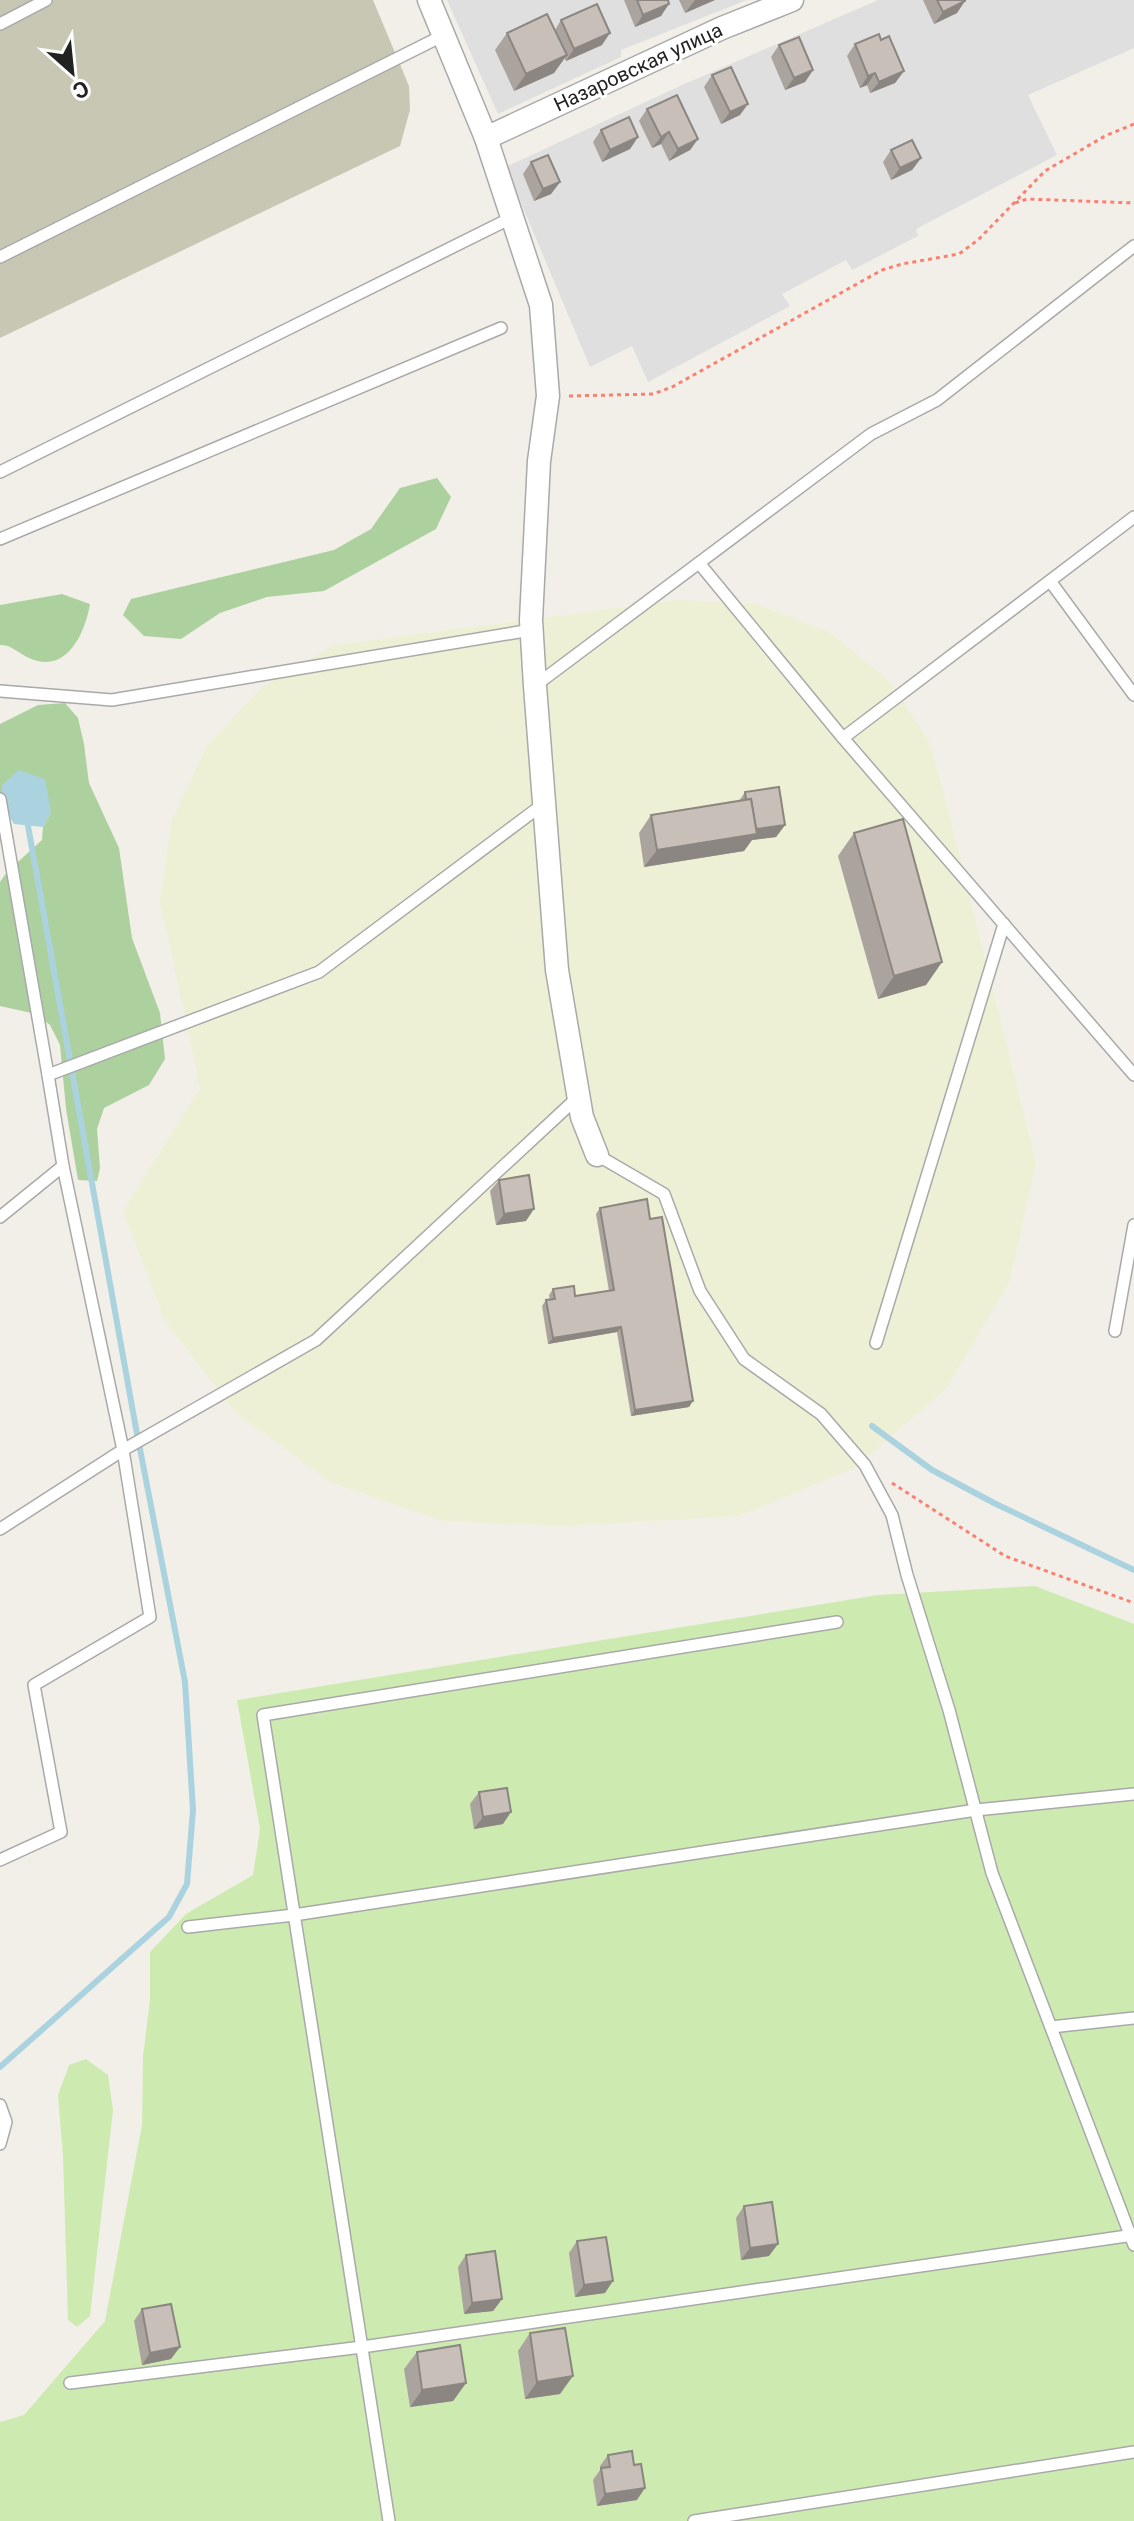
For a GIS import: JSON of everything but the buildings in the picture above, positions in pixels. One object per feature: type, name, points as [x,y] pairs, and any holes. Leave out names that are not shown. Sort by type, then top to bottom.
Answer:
[{"type":"street","points":[[429,0],[486,138],[541,305],[548,396],[539,461],[531,630],[542,805],[557,970],[582,1117],[597,1155]]},
{"type":"street","name":"Назаровская улица","points":[[486,138],[722,28],[792,0]]},
{"type":"lane","points":[[0,24],[46,0]]},
{"type":"lane","points":[[0,257],[444,35]]},
{"type":"lane","points":[[0,472],[513,217]]},
{"type":"lane","points":[[535,686],[871,434],[937,400],[1134,246]]},
{"type":"lane","points":[[0,539],[501,328]]},
{"type":"lane","points":[[843,738],[1134,517]]},
{"type":"lane","points":[[699,563],[843,738],[1134,1075]]},
{"type":"lane","points":[[1050,581],[1134,695]]},
{"type":"lane","points":[[0,691],[112,700],[531,630]]},
{"type":"lane","points":[[0,799],[63,1166],[123,1450],[150,1617],[34,1685],[61,1832],[0,1860]]},
{"type":"lane","points":[[48,1075],[319,972],[542,805]]},
{"type":"lane","points":[[876,1343],[1004,924]]},
{"type":"lane","points":[[0,1529],[123,1450],[316,1340],[579,1096]]},
{"type":"lane","points":[[70,2383],[362,2347],[1133,2238],[992,1873],[949,1710],[907,1575],[892,1515],[865,1465],[821,1414],[744,1359],[700,1291],[664,1194],[597,1155]]},
{"type":"lane","points":[[0,1217],[63,1166]]},
{"type":"lane","points":[[1115,1331],[1134,1225]]},
{"type":"lane","points":[[389,2521],[263,1715],[837,1622]]},
{"type":"lane","points":[[188,1927],[294,1915],[976,1810],[1134,1794]]},
{"type":"lane","points":[[1051,2027],[1134,2018]]},
{"type":"lane","points":[[0,2105],[6,2122],[0,2144]]},
{"type":"lane","points":[[694,2521],[1134,2452]]},
{"type":"path","points":[[548,396],[653,394],[672,387],[882,270],[959,254],[978,240],[1045,171],[1105,136],[1134,124]]},
{"type":"path","points":[[1013,204],[1027,199],[1134,203]]},
{"type":"path","points":[[865,1465],[1005,1556],[1134,1603]]},
{"type":"shaded area","points":[[0,0],[373,0],[409,86],[410,110],[400,146],[0,338]]},
{"type":"shaded area","points":[[447,0],[747,0],[621,50],[621,57],[498,114]]},
{"type":"shaded area","points":[[878,0],[1134,0],[1134,48],[1028,95],[1057,155],[916,229],[918,236],[852,270],[846,260],[782,294],[790,306],[648,382],[632,346],[590,367],[506,167],[680,86]]},
{"type":"shaded area","points":[[679,600],[756,604],[828,631],[888,679],[930,743],[1036,1163],[1009,1283],[946,1389],[853,1469],[739,1516],[561,1526],[443,1521],[332,1483],[237,1414],[165,1321],[123,1211],[200,1088],[160,901],[172,820],[207,746],[263,686],[334,645]]},
{"type":"green space","points":[[437,478],[451,497],[436,529],[324,591],[267,597],[220,613],[181,639],[144,636],[123,615],[131,599],[334,550],[371,529],[400,488]]},
{"type":"green space","points":[[62,594],[90,604],[79,638],[64,656],[42,662],[0,645],[0,605]]},
{"type":"green space","points":[[65,703],[78,718],[89,783],[119,848],[132,938],[160,1013],[165,1059],[149,1085],[104,1108],[97,1129],[100,1168],[97,1181],[78,1180],[66,1109],[60,1045],[50,1025],[36,1014],[0,1006],[0,882],[42,840],[43,827],[51,812],[2,804],[0,811],[0,724],[38,705]]},
{"type":"green space","points":[[1035,1586],[1134,1624],[1134,2521],[0,2521],[0,2422],[24,2415],[105,2321],[142,2125],[150,1952],[186,1914],[253,1875],[260,1829],[237,1700],[878,1595]]},
{"type":"green space","points":[[86,2059],[108,2075],[113,2110],[90,2316],[77,2327],[68,2320],[58,2095],[69,2065]]},
{"type":"water","points":[[19,770],[45,779],[51,812],[43,827],[14,824],[2,804],[2,785]]},
{"type":"waterway","points":[[0,2067],[169,1917],[187,1884],[193,1810],[185,1682],[135,1423],[28,826]]},
{"type":"waterway","points":[[872,1426],[932,1470],[1134,1570]]}]
